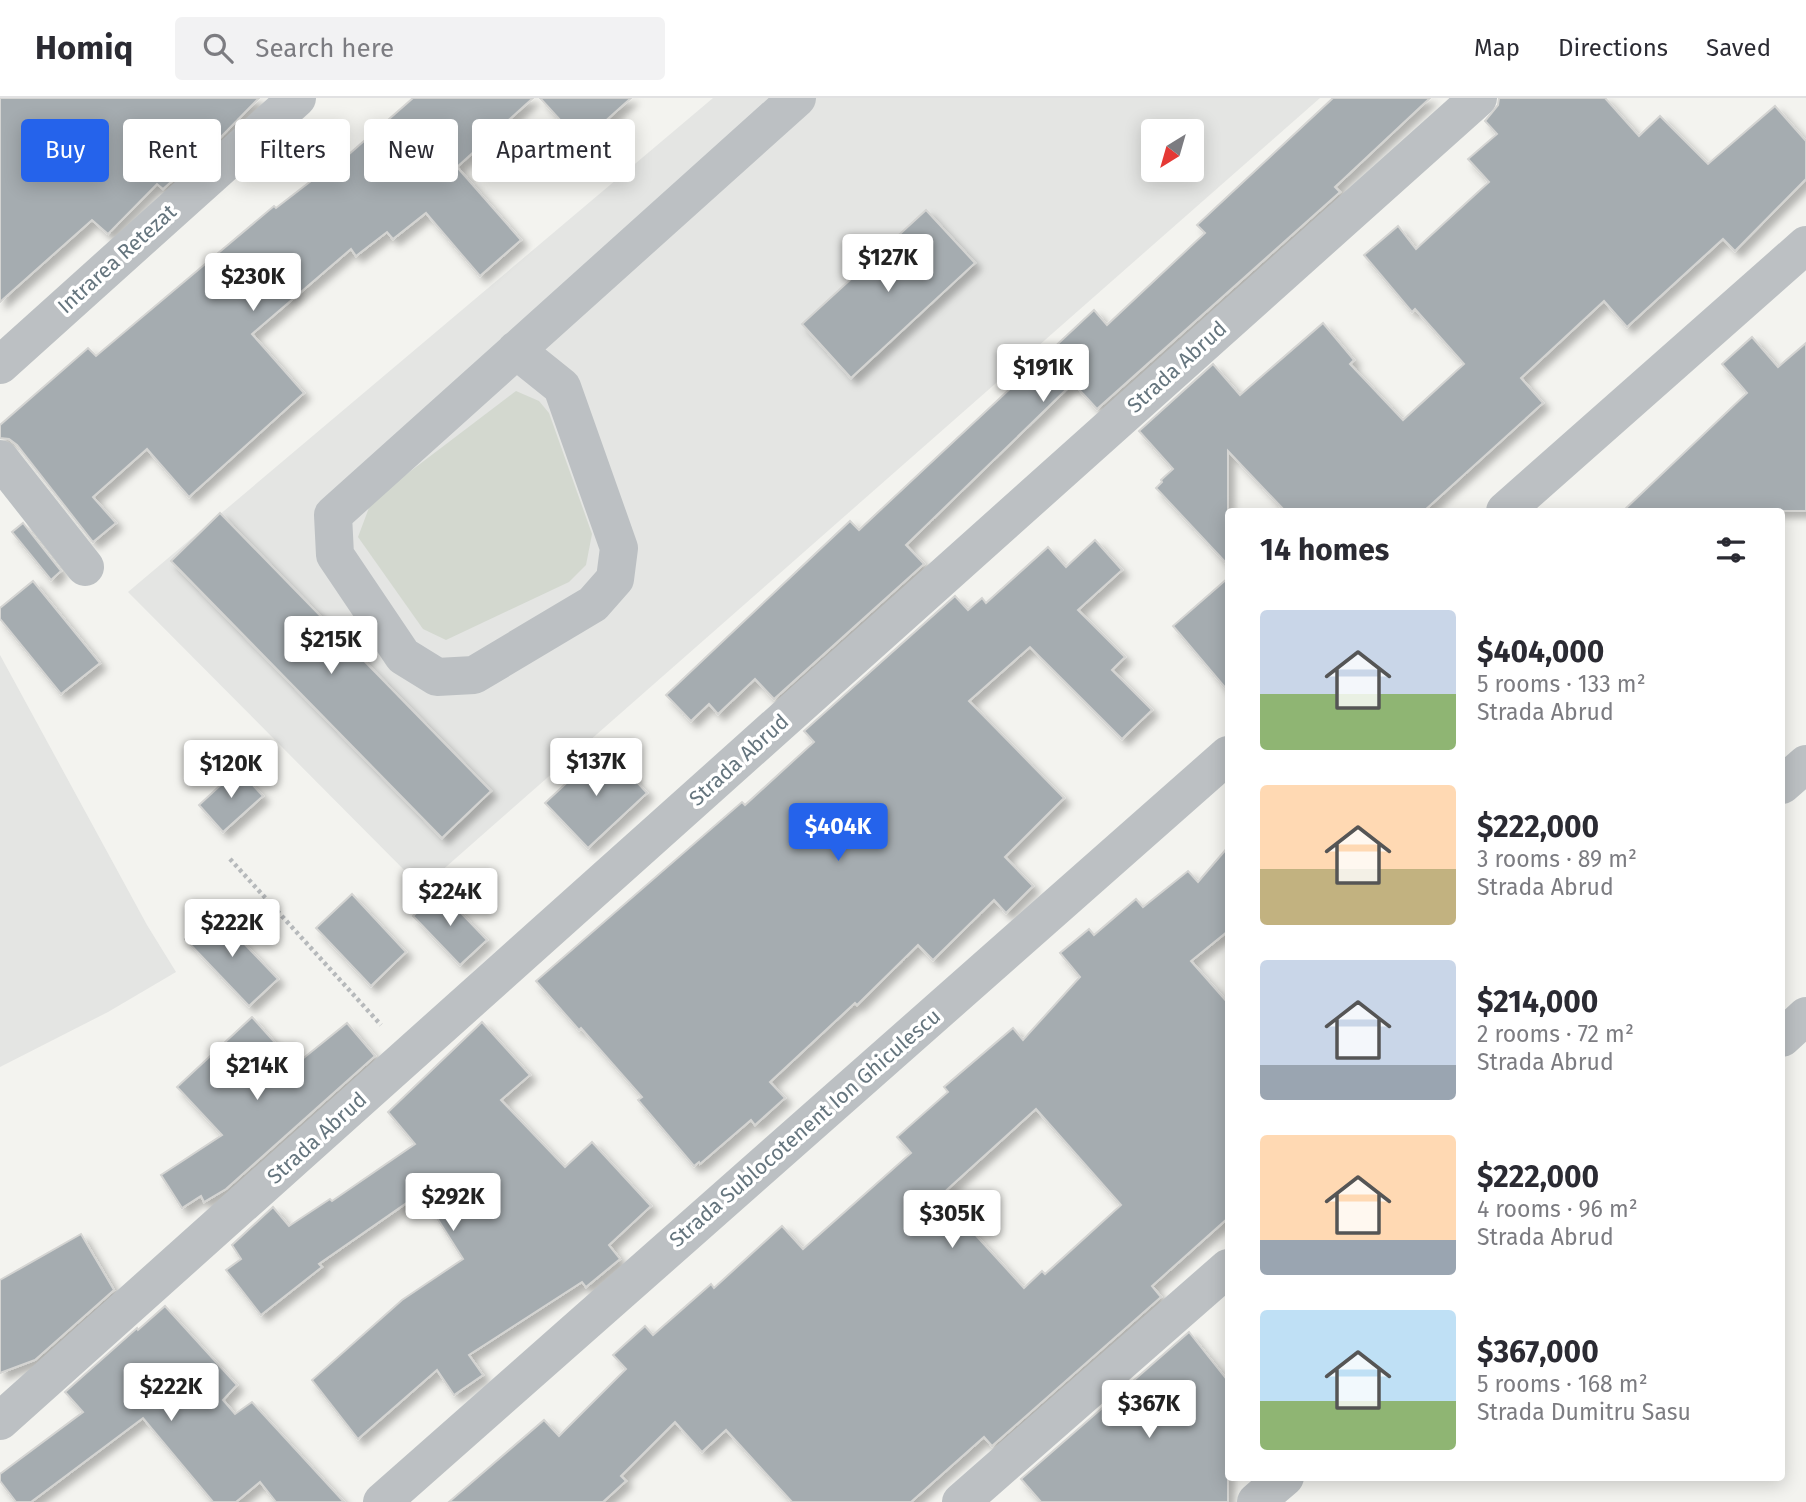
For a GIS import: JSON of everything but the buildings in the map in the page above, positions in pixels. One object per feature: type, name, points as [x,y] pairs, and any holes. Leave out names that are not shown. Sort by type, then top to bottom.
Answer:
[{"type":"street","name":"Intrarea Retezat","points":[[0,365],[297,98]]},
{"type":"street","points":[[516,350],[562,387],[619,548],[615,579],[593,604],[474,675],[437,677],[403,656],[335,555],[333,515],[516,350],[797,98]]},
{"type":"street","name":"Strada Abrud","points":[[0,1421],[1478,98]]},
{"type":"street","points":[[1508,508],[1806,245]]},
{"type":"street","points":[[0,459],[85,567]]},
{"type":"street","name":"Strada Sublocotenent Ion Ghiculescu","points":[[382,1502],[1225,758]]},
{"type":"street","points":[[1785,782],[1806,764]]},
{"type":"street","points":[[1785,1035],[1806,1016]]},
{"type":"street","points":[[961,1502],[1225,1271]]},
{"type":"street","points":[[1256,1502],[1280,1481]]},
{"type":"path","points":[[230,859],[409,1055]]},
{"type":"shaded area","points":[[713,98],[1320,98],[422,888],[128,592],[614,182],[635,182],[635,164]]},
{"type":"shaded area","points":[[516,391],[539,401],[549,413],[592,534],[586,565],[569,582],[446,640],[423,629],[358,537],[370,505],[383,492]]},
{"type":"shaded area","points":[[0,655],[147,925],[176,972],[108,1012],[0,1067]]}]
